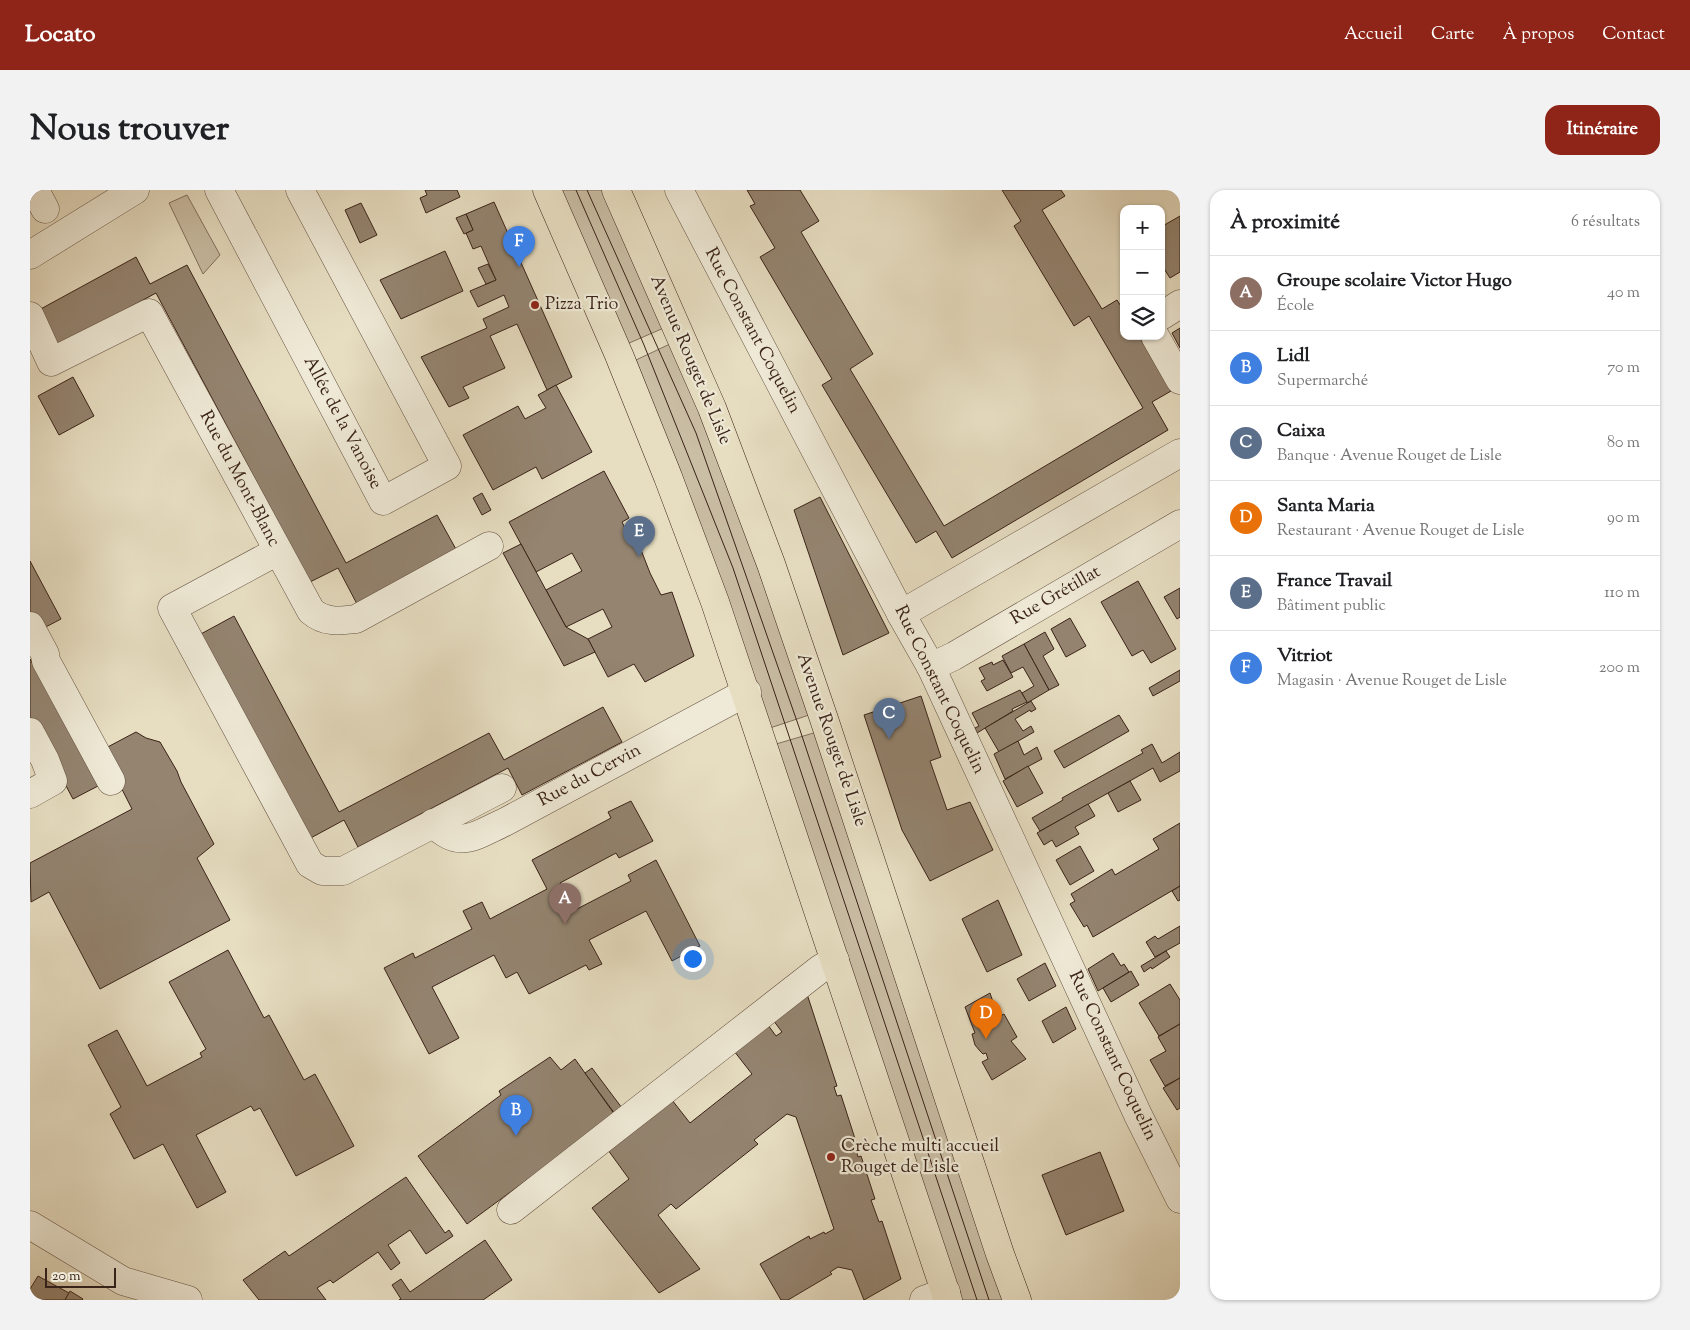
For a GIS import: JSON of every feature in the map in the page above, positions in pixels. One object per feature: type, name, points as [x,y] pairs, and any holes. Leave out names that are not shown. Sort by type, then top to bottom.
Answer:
[{"type":"main road","points":[[547,190],[608,329],[661,460],[715,602],[835,960],[939,1297]]},
{"type":"main road","name":"Avenue Rouget de Lisle","points":[[616,190],[712,408],[771,564],[1000,1254],[1017,1300]]},
{"type":"street","points":[[30,255],[135,190]]},
{"type":"street","name":"Allée de la Vanoise","points":[[219,190],[383,501],[447,466],[300,190]]},
{"type":"street","name":"Rue Constant Coquelin","points":[[679,190],[931,668],[1138,1115],[1180,1199]]},
{"type":"street","points":[[1165,313],[1180,304]]},
{"type":"street","name":"Rue du Mont-Blanc","points":[[30,316],[52,362],[149,313],[311,611],[318,617],[333,622],[356,619],[489,546]]},
{"type":"street","points":[[1157,340],[1180,380]]},
{"type":"street","points":[[901,614],[1180,453]]},
{"type":"street","name":"Rue Grétillat","points":[[931,668],[1180,524]]},
{"type":"street","points":[[278,551],[172,608],[310,864],[322,871],[343,872],[502,788]]},
{"type":"street","points":[[30,626],[45,654],[46,661],[111,781]]},
{"type":"street","name":"Rue du Cervin","points":[[433,823],[443,833],[456,838],[468,839],[505,822],[746,692]]},
{"type":"street","points":[[30,732],[45,760],[53,781],[30,794]]},
{"type":"street","points":[[511,1210],[820,969],[835,960]]},
{"type":"street","points":[[30,1226],[123,1282],[188,1300]]},
{"type":"shaded area","points":[[558,190],[605,190],[666,327],[627,344]]},
{"type":"shaded area","points":[[187,195],[220,255],[203,274],[169,203]]},
{"type":"shaded area","points":[[672,343],[767,585],[809,715],[770,728],[681,475],[636,360]]},
{"type":"shaded area","points":[[817,732],[1005,1300],[960,1300],[776,744]]},
{"type":"building","points":[[425,190],[457,190],[460,197],[426,213],[420,198],[427,195]]},
{"type":"building","points":[[747,190],[800,190],[819,221],[801,232],[873,354],[850,369],[944,526],[1143,408],[1089,316],[1074,326],[1014,226],[1021,221],[1002,190],[1061,190],[1065,196],[1042,210],[1102,309],[1117,300],[1120,305],[1120,340],[1141,340],[1171,391],[1152,402],[1168,430],[952,558],[936,531],[916,543],[822,385],[832,379],[760,257],[775,248],[750,206],[755,204]]},
{"type":"building","points":[[494,202],[572,377],[547,390],[517,324],[490,336],[505,368],[463,387],[469,398],[449,407],[421,357],[487,328],[483,319],[509,307],[504,295],[478,307],[470,291],[496,280],[481,246],[473,249],[466,233],[473,230],[466,214]]},
{"type":"building","points":[[361,203],[377,235],[360,243],[345,210]]},
{"type":"building","points":[[466,214],[473,230],[464,234],[456,218]]},
{"type":"building","points":[[1180,216],[1180,272],[1170,278],[1165,270],[1165,225]]},
{"type":"building","points":[[445,251],[463,291],[401,319],[380,280]]},
{"type":"building","points":[[136,257],[150,284],[187,265],[346,563],[437,515],[457,551],[357,604],[338,568],[310,582],[156,293],[56,347],[37,311]]},
{"type":"building","points":[[488,264],[496,280],[486,284],[478,268]]},
{"type":"building","points":[[1180,328],[1180,348],[1172,333]]},
{"type":"building","points":[[73,377],[94,416],[59,435],[38,396]]},
{"type":"building","points":[[556,385],[592,452],[542,479],[536,467],[493,490],[463,435],[518,406],[525,419],[546,408],[538,395]]},
{"type":"building","points":[[604,471],[629,518],[622,522],[628,534],[634,532],[661,595],[672,592],[694,656],[645,682],[634,664],[608,677],[588,639],[612,627],[603,609],[566,627],[546,590],[582,571],[572,553],[536,572],[509,522]]},
{"type":"building","points":[[482,493],[491,510],[482,515],[473,498]]},
{"type":"building","points":[[820,497],[889,633],[843,655],[794,510]]},
{"type":"building","points":[[521,544],[566,627],[588,639],[595,652],[564,666],[503,553]]},
{"type":"building","points":[[30,561],[61,619],[40,630],[30,612]]},
{"type":"building","points":[[1138,581],[1176,649],[1151,663],[1143,650],[1132,656],[1101,602]]},
{"type":"building","points":[[1180,588],[1180,617],[1177,619],[1164,597]]},
{"type":"building","points":[[234,616],[339,812],[489,733],[504,760],[603,707],[622,742],[522,795],[508,768],[358,847],[344,820],[307,840],[199,635]]},
{"type":"building","points":[[1070,618],[1086,646],[1066,657],[1051,629]]},
{"type":"building","points":[[1045,632],[1054,649],[1043,656],[1059,685],[1049,690],[1024,644]]},
{"type":"building","points":[[1024,644],[1049,690],[1027,703],[1022,693],[1034,686],[1023,667],[1011,673],[1002,656]]},
{"type":"building","points":[[30,659],[98,786],[73,799],[30,718]]},
{"type":"building","points":[[1003,660],[1013,677],[987,691],[981,681],[985,679],[979,668],[992,662],[993,665]]},
{"type":"building","points":[[1180,670],[1180,681],[1153,696],[1149,688]]},
{"type":"building","points":[[1020,690],[1027,702],[1012,709],[1013,711],[977,733],[975,728],[979,726],[972,713]]},
{"type":"building","points":[[921,696],[941,757],[930,761],[947,810],[970,802],[993,850],[930,881],[902,830],[864,715]]},
{"type":"building","points":[[1031,701],[1036,709],[1031,712],[1030,710],[1015,719],[1023,731],[1031,726],[1034,732],[999,752],[985,728]]},
{"type":"building","points":[[1119,715],[1129,731],[1064,768],[1054,751]]},
{"type":"building","points":[[136,732],[146,738],[160,742],[214,844],[197,858],[230,920],[100,989],[49,892],[31,902],[30,863],[132,809],[102,750]]},
{"type":"building","points":[[1018,741],[1024,755],[1037,747],[1042,759],[1005,779],[994,754]]},
{"type":"building","points":[[1152,744],[1162,763],[1180,752],[1180,771],[1160,782],[1153,768],[1040,831],[1032,818],[1063,800],[1062,798],[1143,753],[1141,750]]},
{"type":"building","points":[[1028,766],[1043,793],[1017,807],[1003,781]]},
{"type":"building","points":[[1130,781],[1141,800],[1118,812],[1108,793]]},
{"type":"building","points":[[631,801],[653,841],[619,858],[616,853],[560,883],[575,910],[631,881],[628,875],[656,860],[700,946],[672,961],[646,911],[589,940],[602,964],[589,970],[586,965],[529,994],[517,972],[506,978],[494,955],[432,987],[459,1038],[429,1054],[384,968],[413,953],[415,958],[472,929],[463,911],[482,902],[490,919],[547,889],[532,860],[611,818],[608,812]]},
{"type":"building","points":[[1088,804],[1095,816],[1075,827],[1079,834],[1056,847],[1052,840],[1044,845],[1037,833]]},
{"type":"building","points":[[1180,823],[1180,886],[1093,937],[1087,925],[1084,927],[1070,904],[1075,901],[1071,894],[1112,869],[1115,875],[1159,849],[1153,839]]},
{"type":"building","points":[[1080,846],[1094,871],[1070,885],[1056,860]]},
{"type":"building","points":[[1180,886],[1180,900],[1178,901],[1172,891]]},
{"type":"building","points":[[998,900],[1022,955],[987,972],[962,919]]},
{"type":"building","points":[[1180,926],[1180,943],[1155,957],[1146,942],[1155,936],[1158,939]]},
{"type":"building","points":[[228,950],[264,1018],[269,1015],[304,1080],[315,1074],[354,1146],[296,1176],[260,1108],[254,1111],[251,1106],[196,1135],[226,1192],[197,1208],[163,1144],[134,1159],[110,1114],[121,1107],[88,1045],[117,1030],[147,1086],[202,1057],[200,1053],[206,1049],[169,982]]},
{"type":"building","points":[[1166,951],[1170,957],[1144,972],[1141,966]]},
{"type":"building","points":[[1113,953],[1121,966],[1124,964],[1129,972],[1098,991],[1088,969]]},
{"type":"building","points":[[1045,963],[1056,986],[1029,1001],[1017,979]]},
{"type":"building","points":[[1131,971],[1139,985],[1111,1002],[1103,988]]},
{"type":"building","points":[[1170,984],[1180,1000],[1180,1024],[1159,1036],[1139,1003]]},
{"type":"building","points":[[990,993],[998,1017],[1004,1014],[1017,1037],[1011,1041],[1026,1059],[992,1080],[982,1062],[988,1059],[986,1053],[983,1054],[975,1045],[972,1034],[975,1033],[965,1007]]},
{"type":"building","points":[[807,994],[837,1086],[834,1087],[837,1096],[841,1095],[858,1148],[856,1149],[858,1157],[861,1156],[875,1199],[871,1200],[879,1222],[882,1221],[901,1279],[864,1300],[852,1270],[838,1267],[830,1272],[832,1274],[788,1300],[781,1300],[760,1264],[809,1236],[810,1239],[834,1229],[796,1117],[787,1114],[754,1140],[758,1144],[676,1209],[671,1204],[658,1215],[700,1269],[659,1293],[592,1208],[629,1179],[608,1150],[672,1100],[690,1123],[752,1074],[734,1051],[768,1025],[776,1036],[782,1032],[773,1020]]},
{"type":"building","points":[[1066,1007],[1076,1029],[1053,1043],[1042,1021]]},
{"type":"building","points":[[1180,1024],[1180,1078],[1165,1086],[1150,1060],[1166,1051],[1158,1037]]},
{"type":"building","points":[[550,1057],[561,1070],[575,1059],[615,1115],[467,1224],[418,1156],[501,1095],[499,1091]]},
{"type":"building","points":[[592,1068],[622,1108],[615,1114],[585,1073]]},
{"type":"building","points":[[1180,1078],[1180,1108],[1177,1110],[1163,1088]]},
{"type":"building","points":[[1100,1152],[1124,1211],[1066,1235],[1042,1175]]},
{"type":"building","points":[[406,1177],[445,1233],[449,1230],[453,1236],[426,1254],[410,1230],[388,1245],[400,1263],[391,1270],[378,1252],[333,1283],[330,1280],[317,1288],[326,1300],[259,1300],[243,1280],[285,1251],[289,1256]]},
{"type":"building","points":[[485,1240],[512,1280],[483,1300],[399,1300],[401,1299],[392,1285],[401,1279],[410,1292]]},
{"type":"building","points":[[38,1276],[69,1293],[65,1300],[30,1300],[30,1289]]},
{"type":"building","points":[[70,1291],[83,1299],[65,1300]]},
{"type":"tram line","points":[[576,190],[644,345],[733,568],[977,1300]]},
{"type":"tram line","points":[[587,190],[696,433],[799,727],[989,1300]]},
{"type":"place","name":"Vitriot","points":[[519,267]]},
{"type":"place","name":"Pizza Trio","points":[[535,305]]},
{"type":"place","name":"France Travail","points":[[639,557]]},
{"type":"place","name":"Caixa","points":[[889,739]]},
{"type":"place","name":"Groupe scolaire Victor Hugo","points":[[565,924]]},
{"type":"place","name":"Santa Maria","points":[[986,1039]]},
{"type":"place","name":"Lidl","points":[[516,1136]]},
{"type":"place","name":"Crèche multi accueil Rouget de Lisle","points":[[831,1157]]}]
